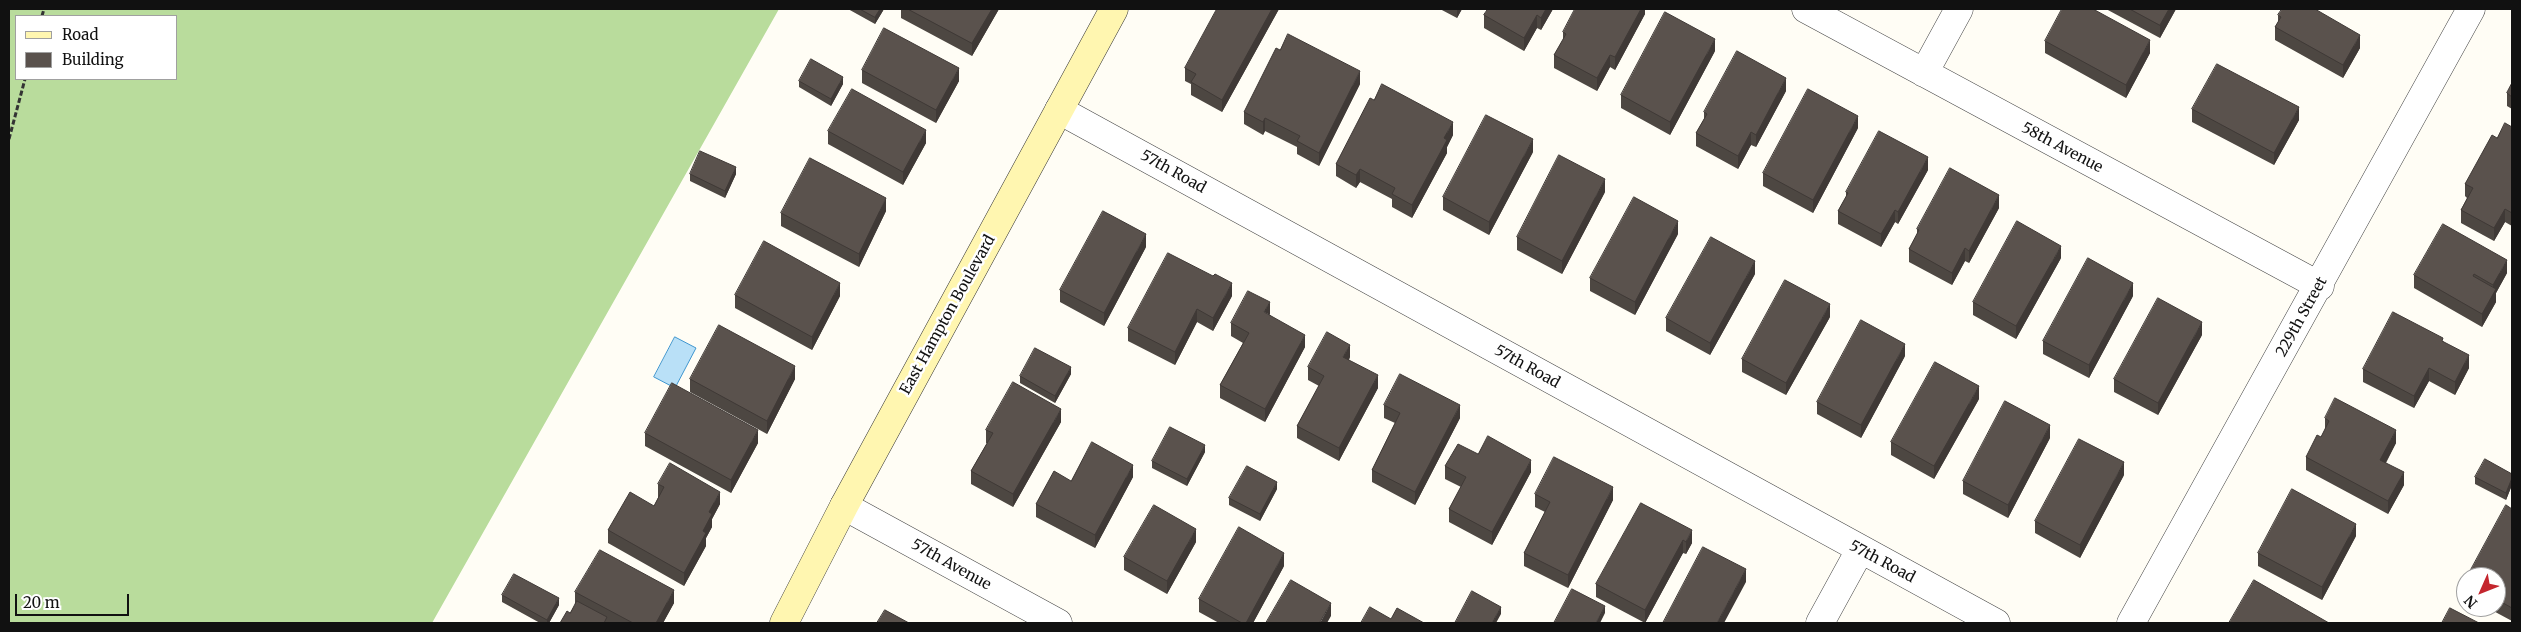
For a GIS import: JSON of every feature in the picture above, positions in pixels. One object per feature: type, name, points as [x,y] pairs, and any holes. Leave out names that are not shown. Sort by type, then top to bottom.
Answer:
[{"type":"street","name":"East Hampton Boulevard","points":[[784,623],[844,506],[1114,9]]},
{"type":"street","name":"58th Avenue","points":[[1806,9],[2320,286]]},
{"type":"street","points":[[1924,73],[1959,9]]},
{"type":"street","name":"229th Street","points":[[2131,623],[2320,286],[2471,9]]},
{"type":"street","name":"57th Road","points":[[1059,110],[1996,623]]},
{"type":"street","name":"57th Avenue","points":[[844,506],[1058,623]]},
{"type":"street","points":[[1820,623],[1860,550]]},
{"type":"path","points":[[9,139],[25,80]]},
{"type":"green space","points":[[9,9],[779,9],[432,623],[9,623]]},
{"type":"water","points":[[675,337],[696,348],[675,388],[654,377]]},
{"type":"building","points":[[860,9],[880,9],[875,17]]},
{"type":"building","points":[[908,9],[992,9],[972,43]]},
{"type":"building","points":[[1217,9],[1272,9],[1222,100],[1191,82],[1196,74],[1185,68]]},
{"type":"building","points":[[1488,9],[1546,9],[1541,18],[1537,15],[1524,38],[1484,15]]},
{"type":"building","points":[[1575,9],[1641,9],[1615,57],[1610,55],[1597,78],[1554,55],[1566,34],[1563,32]]},
{"type":"building","points":[[2062,9],[2093,9],[2150,40],[2126,85],[2045,41]]},
{"type":"building","points":[[2130,9],[2169,9],[2160,25]]},
{"type":"building","points":[[2282,9],[2315,9],[2360,35],[2343,65],[2275,27],[2281,17],[2278,15]]},
{"type":"building","points":[[1665,12],[1715,39],[1670,122],[1621,95]]},
{"type":"building","points":[[884,28],[959,68],[936,110],[862,70]]},
{"type":"building","points":[[1288,34],[1360,71],[1319,153],[1297,141],[1300,136],[1265,118],[1263,122],[1244,112],[1276,48],[1280,50]]},
{"type":"building","points":[[1737,51],[1786,78],[1756,135],[1751,132],[1738,156],[1696,133],[1707,114],[1704,112]]},
{"type":"building","points":[[811,59],[843,77],[831,99],[799,81]]},
{"type":"building","points":[[2217,64],[2299,107],[2274,153],[2192,109]]},
{"type":"building","points":[[2512,83],[2512,97],[2507,93]]},
{"type":"building","points":[[1382,84],[1453,122],[1444,138],[1447,140],[1412,205],[1392,194],[1395,188],[1360,169],[1356,175],[1336,164],[1370,98],[1374,100]]},
{"type":"building","points":[[852,89],[926,130],[903,172],[828,131]]},
{"type":"building","points":[[1808,89],[1858,116],[1813,200],[1763,173]]},
{"type":"building","points":[[1486,115],[1533,139],[1489,222],[1443,197]]},
{"type":"building","points":[[2505,123],[2512,127],[2512,213],[2505,209],[2494,228],[2461,210],[2473,188],[2465,184],[2492,135],[2497,138]]},
{"type":"building","points":[[1879,131],[1928,157],[1898,212],[1895,210],[1881,234],[1838,211],[1848,193],[1846,192]]},
{"type":"building","points":[[700,151],[736,167],[725,191],[690,174]]},
{"type":"building","points":[[1559,155],[1605,179],[1562,261],[1517,237]]},
{"type":"building","points":[[810,158],[886,198],[859,254],[781,213]]},
{"type":"building","points":[[1950,168],[1999,195],[1969,251],[1965,248],[1952,273],[1909,249],[1919,230],[1917,229]]},
{"type":"building","points":[[1634,197],[1678,221],[1635,302],[1590,278]]},
{"type":"building","points":[[1103,211],[1146,234],[1104,313],[1060,290]]},
{"type":"building","points":[[2017,221],[2061,246],[2016,326],[1973,302]]},
{"type":"building","points":[[2443,224],[2507,260],[2493,285],[2474,274],[2473,276],[2496,289],[2482,314],[2414,275]]},
{"type":"building","points":[[1711,237],[1755,261],[1710,343],[1666,318]]},
{"type":"building","points":[[764,241],[840,283],[812,337],[735,295]]},
{"type":"building","points":[[1168,253],[1213,276],[1215,274],[1232,283],[1213,318],[1197,309],[1175,352],[1128,328]]},
{"type":"building","points":[[2088,258],[2133,283],[2089,365],[2043,341]]},
{"type":"building","points":[[1785,280],[1830,304],[1786,383],[1742,359]]},
{"type":"building","points":[[1248,291],[1270,302],[1264,312],[1305,335],[1265,409],[1220,385],[1249,333],[1231,323]]},
{"type":"building","points":[[2158,298],[2202,322],[2158,403],[2114,379]]},
{"type":"building","points":[[2393,312],[2443,338],[2442,341],[2469,355],[2455,382],[2429,368],[2414,396],[2363,369]]},
{"type":"building","points":[[1861,320],[1905,344],[1861,425],[1817,402]]},
{"type":"building","points":[[719,325],[795,366],[767,421],[690,379]]},
{"type":"building","points":[[1327,332],[1350,345],[1343,357],[1378,375],[1339,448],[1297,426],[1324,376],[1308,367]]},
{"type":"building","points":[[1035,348],[1071,367],[1055,396],[1020,376]]},
{"type":"building","points":[[1935,362],[1979,386],[1934,466],[1891,442]]},
{"type":"building","points":[[1400,374],[1460,405],[1415,492],[1372,470],[1400,413],[1384,405]]},
{"type":"building","points":[[1013,382],[1061,409],[1013,494],[971,471],[993,433],[986,430]]},
{"type":"building","points":[[672,383],[758,430],[731,480],[645,433]]},
{"type":"building","points":[[2335,398],[2396,430],[2380,460],[2404,472],[2388,501],[2306,457],[2317,435],[2321,437],[2329,421],[2325,418]]},
{"type":"building","points":[[2005,401],[2050,425],[2008,505],[1963,481]]},
{"type":"building","points":[[1170,427],[1205,445],[1187,479],[1152,461]]},
{"type":"building","points":[[1488,436],[1531,460],[1492,532],[1449,509],[1466,477],[1445,466],[1458,444],[1478,454]]},
{"type":"building","points":[[2079,439],[2124,462],[2080,545],[2035,521]]},
{"type":"building","points":[[1092,442],[1133,465],[1095,535],[1036,504],[1054,471],[1071,481]]},
{"type":"building","points":[[1554,457],[1613,487],[1568,575],[1524,553],[1550,502],[1535,494]]},
{"type":"building","points":[[2485,459],[2512,474],[2506,493],[2475,477]]},
{"type":"building","points":[[670,463],[720,492],[709,512],[712,514],[703,531],[706,533],[684,573],[608,530],[630,492],[654,506],[664,487],[658,484]]},
{"type":"building","points":[[1247,466],[1277,482],[1260,514],[1229,498]]},
{"type":"building","points":[[2292,489],[2356,524],[2322,587],[2258,553]]},
{"type":"building","points":[[1641,503],[1692,530],[1686,542],[1683,540],[1645,610],[1596,584]]},
{"type":"building","points":[[1154,505],[1196,529],[1167,581],[1124,557]]},
{"type":"building","points":[[2506,505],[2512,509],[2512,608],[2506,605],[2506,567],[2472,567]]},
{"type":"building","points":[[1239,527],[1284,553],[1246,623],[1242,623],[1199,599]]},
{"type":"building","points":[[1703,547],[1746,569],[1717,623],[1663,623]]},
{"type":"building","points":[[600,550],[674,590],[656,623],[633,623],[575,592]]},
{"type":"building","points":[[514,574],[559,598],[547,620],[502,595]]},
{"type":"building","points":[[1291,580],[1331,603],[1320,622],[1322,623],[1266,623]]},
{"type":"building","points":[[2254,580],[2329,623],[2229,623]]},
{"type":"building","points":[[1572,589],[1605,606],[1596,623],[1554,623]]},
{"type":"building","points":[[1472,591],[1501,607],[1492,623],[1455,623]]},
{"type":"building","points":[[577,601],[607,617],[604,623],[560,623],[567,611],[570,613]]},
{"type":"building","points":[[1370,607],[1391,619],[1397,608],[1424,623],[1361,623]]},
{"type":"building","points":[[2450,608],[2456,611],[2456,617],[2467,617],[2479,623],[2442,623]]},
{"type":"building","points":[[885,610],[909,623],[877,623]]}]
